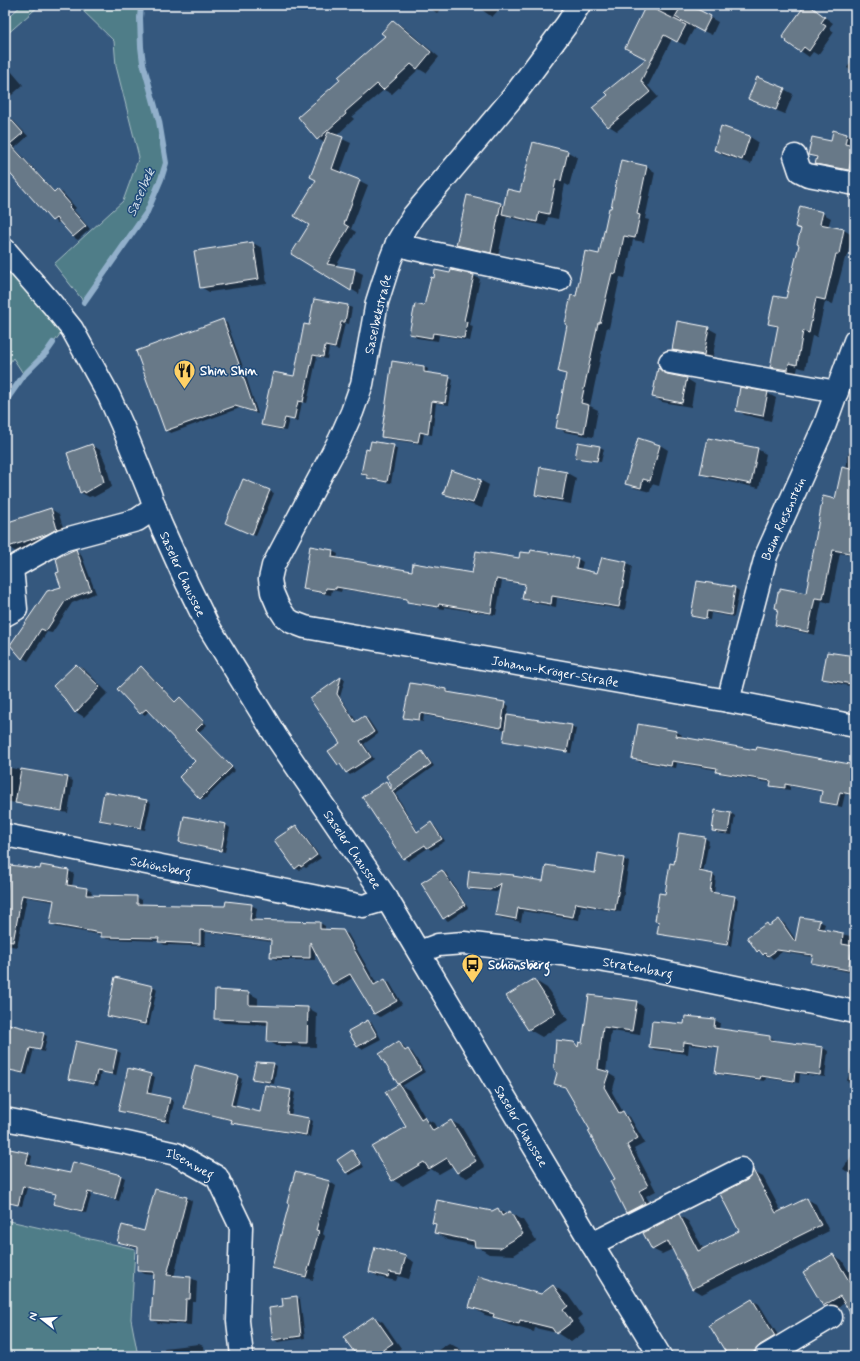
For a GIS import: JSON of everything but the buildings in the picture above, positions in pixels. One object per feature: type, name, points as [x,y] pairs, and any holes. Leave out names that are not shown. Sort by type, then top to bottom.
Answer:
[{"type":"street","name":"Saselbekstraße","points":[[272,592],[270,579],[272,566],[340,439],[362,384],[377,302],[397,242],[413,216],[513,97],[567,24],[579,5]]},
{"type":"street","points":[[795,156],[800,171],[808,175],[855,184]]},
{"type":"street","points":[[397,242],[410,248],[559,280]]},
{"type":"street","name":"Saseler Chaussee","points":[[5,250],[72,329],[116,410],[136,458],[160,523],[200,610],[232,666],[277,738],[387,899],[660,1356]]},
{"type":"street","name":"Beim Riesenstein","points":[[728,701],[766,556],[825,424],[855,341]]},
{"type":"street","points":[[670,362],[837,392]]},
{"type":"street","points":[[5,615],[16,610],[12,568],[62,540],[137,520],[155,508]]},
{"type":"street","name":"Johann-Kröger-Straße","points":[[272,592],[285,617],[292,622],[305,627],[728,701],[855,726]]},
{"type":"street","name":"Schönsberg","points":[[5,835],[363,906],[387,899]]},
{"type":"street","name":"Stratenbarg","points":[[419,952],[438,945],[464,943],[561,954],[635,966],[855,1012]]},
{"type":"street","name":"Ilsenweg","points":[[5,1119],[176,1154],[217,1177],[241,1227],[238,1321],[242,1356]]},
{"type":"street","points":[[592,1244],[741,1169]]},
{"type":"street","points":[[766,1356],[831,1317]]},
{"type":"green space","points":[[22,5],[40,5],[5,36],[5,20]]},
{"type":"green space","points":[[77,5],[141,5],[140,35],[144,64],[166,157],[166,163],[161,179],[147,212],[84,302],[54,264],[123,201],[139,157],[116,66],[114,41]]},
{"type":"green space","points":[[5,266],[61,333],[46,353],[24,375],[13,358],[5,369]]},
{"type":"green space","points":[[5,1220],[135,1249],[131,1319],[138,1356],[5,1356]]},
{"type":"waterway","name":"Saselbek","points":[[84,302],[147,212],[166,163],[159,121],[143,63],[141,47],[141,5]]},
{"type":"waterway","name":"Saselbek","points":[[5,402],[24,375],[46,353],[53,343]]},
{"type":"place","name":"Shin Shin","points":[[185,390]]},
{"type":"place","name":"Schönsberg","points":[[472,984]]}]
